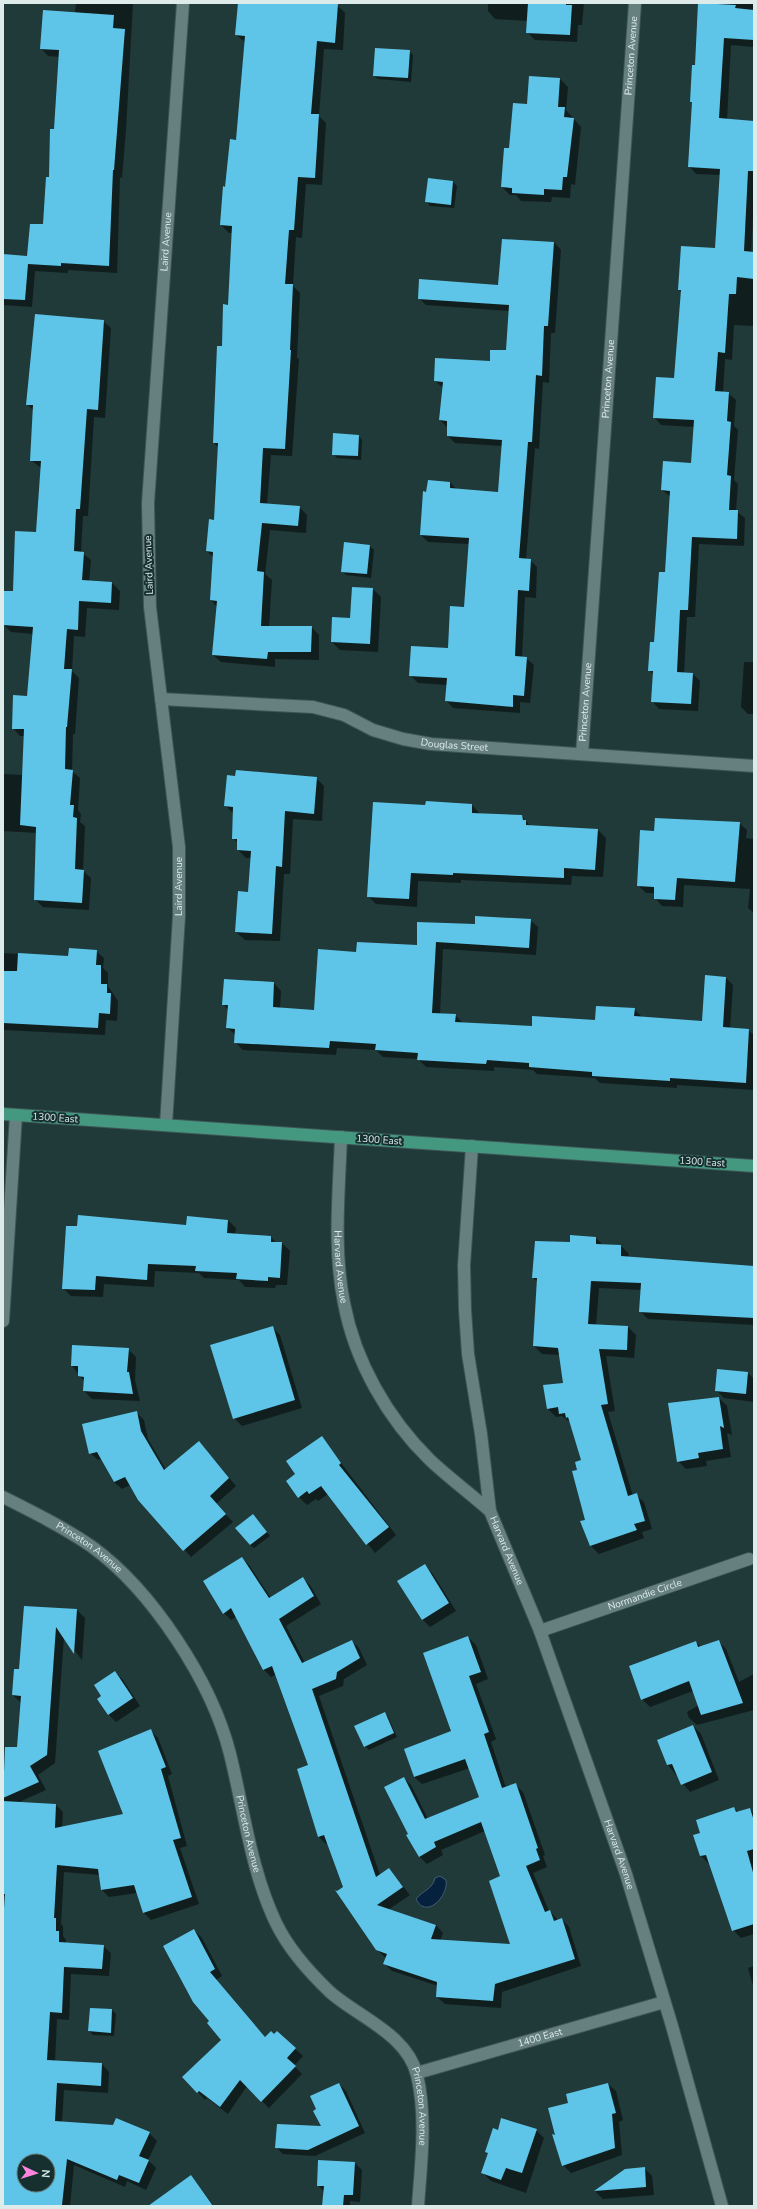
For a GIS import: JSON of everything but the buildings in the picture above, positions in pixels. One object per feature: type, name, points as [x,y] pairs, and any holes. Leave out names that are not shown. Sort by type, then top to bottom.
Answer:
[{"type":"main road","name":"1300 East","points":[[3,1114],[754,1166]]},
{"type":"street","name":"Laird Avenue","points":[[166,1125],[180,883],[177,820],[150,607],[148,503],[182,3]]},
{"type":"street","name":"Princeton Avenue","points":[[582,754],[635,3]]},
{"type":"street","name":"Douglas Street","points":[[161,699],[301,706],[344,715],[373,730],[418,742],[754,766]]},
{"type":"street","points":[[3,1321],[16,1115]]},
{"type":"street","name":"Harvard Avenue","points":[[341,1137],[339,1269],[344,1304],[354,1338],[368,1374],[384,1404],[426,1455],[490,1511]]},
{"type":"street","name":"Harvard Avenue","points":[[472,1146],[464,1265],[465,1310],[469,1361],[481,1434],[490,1511],[540,1630],[626,1874],[722,2206]]},
{"type":"street","name":"Princeton Avenue","points":[[3,1497],[61,1526],[93,1548],[151,1605],[176,1638],[197,1674],[215,1712],[229,1751],[263,1889],[276,1924],[291,1949],[309,1971],[331,1993],[398,2042],[409,2057],[417,2074],[422,2117],[418,2206]]},
{"type":"street","name":"Normandie Circle","points":[[540,1630],[749,1559]]},
{"type":"street","name":"1400 East","points":[[417,2074],[664,2002]]},
{"type":"water","points":[[440,1876],[446,1880],[446,1886],[440,1899],[431,1906],[425,1907],[420,1905],[416,1899],[430,1888],[435,1878]]}]
